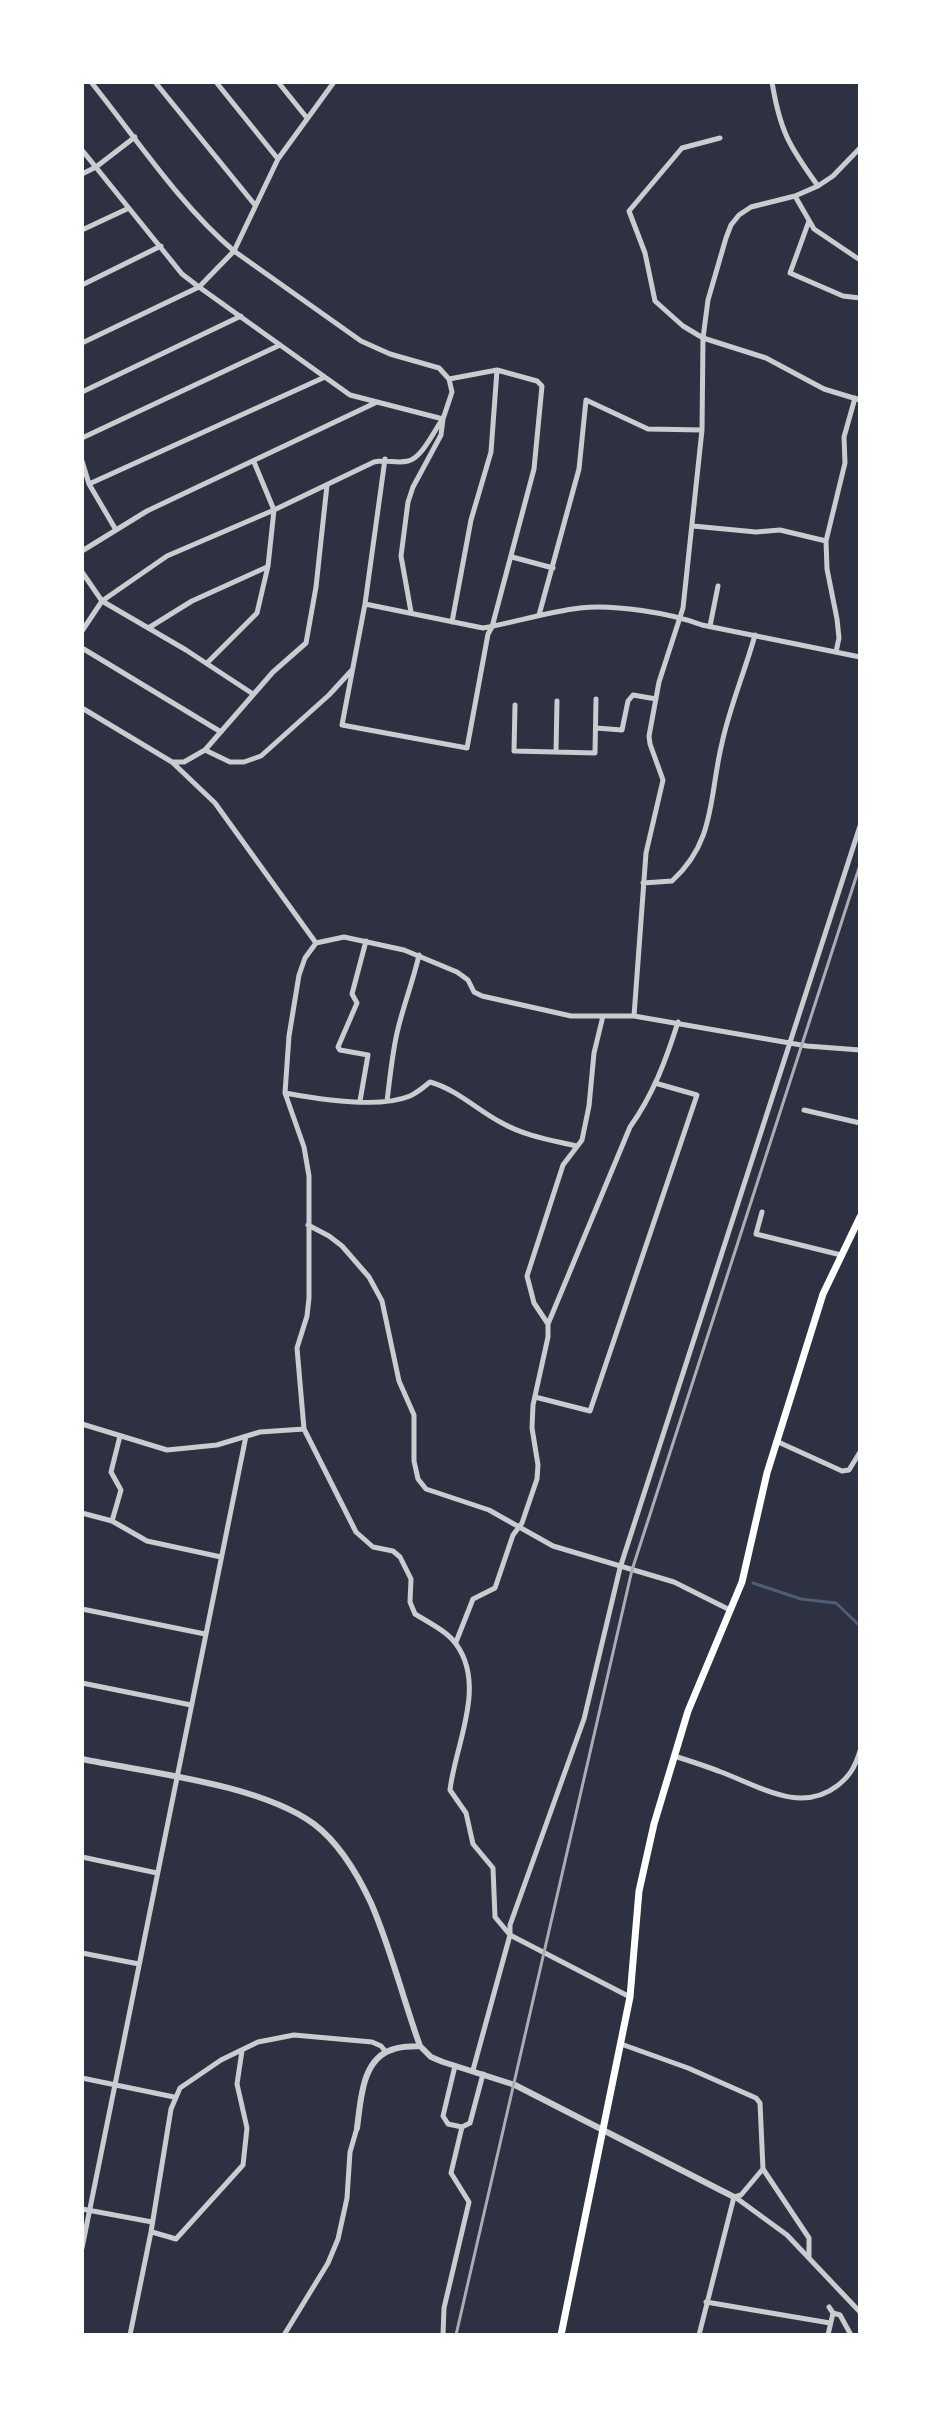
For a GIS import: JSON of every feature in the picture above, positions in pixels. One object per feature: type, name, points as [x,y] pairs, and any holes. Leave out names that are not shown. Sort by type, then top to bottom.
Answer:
[{"type":"main road","points":[[561,2335],[630,1997],[639,1891],[674,1756],[688,1711],[732,1611],[746,1569],[776,1441],[823,1294],[860,1217]]},
{"type":"street","points":[[91,82],[217,237],[361,341],[390,354],[439,368],[449,379],[452,392],[441,435],[408,502],[401,556],[411,612]]},
{"type":"street","points":[[155,82],[255,205]]},
{"type":"street","points":[[216,82],[278,159]]},
{"type":"street","points":[[278,82],[307,118]]},
{"type":"street","points":[[82,343],[199,287],[234,251],[278,159],[334,82]]},
{"type":"street","points":[[772,82],[782,129],[797,158],[818,186]]},
{"type":"street","points":[[82,174],[135,137]]},
{"type":"street","points":[[720,138],[676,152],[629,211],[645,253],[655,301],[683,326],[703,338],[766,358],[824,389],[858,399],[844,437],[845,463],[826,541],[827,569],[839,638],[836,652]]},
{"type":"street","points":[[634,1016],[646,853],[663,780],[650,744],[665,657],[681,617],[693,526],[702,430],[703,338],[708,300],[731,225],[739,215],[751,207],[795,196],[818,186],[833,176],[860,148]]},
{"type":"street","points":[[82,150],[182,274],[199,287],[350,395],[443,419]]},
{"type":"street","points":[[795,196],[814,229],[860,260]]},
{"type":"street","points":[[82,230],[129,208]]},
{"type":"street","points":[[809,221],[790,273],[843,296],[860,298]]},
{"type":"street","points":[[82,285],[161,246]]},
{"type":"street","points":[[82,392],[241,316]]},
{"type":"street","points":[[82,438],[280,345]]},
{"type":"street","points":[[385,459],[365,604],[342,725],[467,748],[488,634],[512,557],[534,469],[541,383],[497,370],[449,379]]},
{"type":"street","points":[[452,622],[471,520],[491,452],[497,370]]},
{"type":"street","points":[[89,484],[325,377]]},
{"type":"street","points":[[539,615],[579,469],[586,400],[648,429],[702,430]]},
{"type":"street","points":[[82,551],[147,511],[376,403]]},
{"type":"street","points":[[82,631],[102,601],[167,556],[385,459],[405,462],[416,457],[443,419]]},
{"type":"street","points":[[82,461],[89,484],[116,530]]},
{"type":"street","points":[[207,663],[257,613],[268,566],[274,510],[254,462]]},
{"type":"street","points":[[172,762],[184,762],[205,750],[273,672],[306,643],[328,484]]},
{"type":"street","points":[[693,526],[756,532],[780,530],[826,541]]},
{"type":"street","points":[[512,557],[553,568]]},
{"type":"street","points":[[150,627],[192,601],[268,566]]},
{"type":"street","points":[[82,572],[102,601],[150,627],[253,694]]},
{"type":"street","points":[[710,626],[718,586]]},
{"type":"street","points":[[365,604],[483,628],[583,607],[681,617],[710,626],[859,656],[860,646]]},
{"type":"street","points":[[643,883],[672,881],[695,858],[703,842],[722,742],[755,635]]},
{"type":"street","points":[[82,648],[221,732]]},
{"type":"street","points":[[205,750],[230,762],[244,762],[261,756],[329,695],[351,670]]},
{"type":"street","points":[[596,728],[622,730],[628,701],[633,695],[656,699]]},
{"type":"street","points":[[515,705],[514,751],[595,753],[596,699]]},
{"type":"street","points":[[556,752],[557,701]]},
{"type":"street","points":[[82,708],[172,762],[215,803],[316,943]]},
{"type":"street","points":[[473,2070],[510,1935],[510,1925],[584,1719],[620,1568],[860,826]]},
{"type":"street","points":[[630,1997],[510,1935],[495,1917],[493,1868],[473,1844],[466,1813],[450,1790],[453,1764],[470,1703],[465,1662],[456,1642],[411,1608],[411,1579],[400,1557],[393,1551],[373,1547],[356,1532],[304,1429],[297,1348],[309,1298],[309,1176],[285,1093],[289,1036],[299,975],[305,958],[316,943],[344,937],[419,955],[457,972],[468,980],[474,992],[482,996],[571,1016],[634,1016],[860,1050]]},
{"type":"street","points":[[360,1101],[368,1055],[338,1047],[357,1003],[352,994],[366,941]]},
{"type":"street","points":[[387,1101],[396,1037],[419,955]]},
{"type":"street","points":[[548,1324],[534,1303],[527,1276],[563,1165],[582,1140],[594,1053],[603,1016]]},
{"type":"street","points":[[456,1642],[473,1599],[495,1588],[537,1479],[532,1428],[548,1324],[630,1127],[655,1083],[678,1022]]},
{"type":"street","points":[[285,1093],[387,1101],[411,1096],[430,1082],[462,1096],[507,1126],[576,1146]]},
{"type":"street","points":[[535,1397],[590,1411],[697,1095],[655,1083]]},
{"type":"street","points":[[804,1110],[860,1123]]},
{"type":"street","points":[[762,1212],[756,1234],[841,1255]]},
{"type":"street","points":[[308,1225],[342,1246],[369,1277],[382,1301],[399,1381],[414,1415],[414,1461],[418,1479],[426,1489],[489,1510],[553,1546],[674,1582],[732,1611]]},
{"type":"street","points":[[82,1424],[167,1450],[217,1445],[260,1432],[304,1429]]},
{"type":"street","points":[[112,1521],[121,1490],[111,1472],[120,1436]]},
{"type":"street","points":[[82,2248],[246,1436]]},
{"type":"street","points":[[776,1441],[842,1471],[849,1470],[860,1452]]},
{"type":"street","points":[[82,1513],[112,1521],[147,1541],[221,1557]]},
{"type":"street","points":[[82,1609],[205,1634]]},
{"type":"street","points":[[82,1683],[191,1705]]},
{"type":"street","points":[[674,1756],[777,1795],[812,1799],[826,1794],[853,1772],[860,1751]]},
{"type":"street","points":[[82,1759],[242,1791],[287,1807],[315,1825],[350,1864],[372,1905],[420,2046],[431,2057],[520,2087],[734,2197],[787,2235],[860,2312]]},
{"type":"street","points":[[82,1857],[157,1873]]},
{"type":"street","points":[[82,1953],[139,1964]]},
{"type":"street","points":[[130,2335],[174,2097],[180,2088],[221,2060],[258,2042],[294,2035],[372,2042],[386,2052]]},
{"type":"street","points":[[621,2044],[688,2068],[756,2098],[760,2103],[763,2169],[809,2238],[809,2257]]},
{"type":"street","points":[[284,2335],[328,2263],[338,2239],[347,2198],[350,2152],[367,2074],[386,2052],[420,2046]]},
{"type":"street","points":[[151,2232],[176,2239],[243,2165],[247,2128],[237,2084],[242,2050]]},
{"type":"street","points":[[455,2066],[443,2116],[448,2124],[462,2127],[470,2123],[484,2073]]},
{"type":"street","points":[[82,2078],[174,2097]]},
{"type":"street","points":[[443,2335],[444,2308],[469,2202],[451,2173],[462,2127]]},
{"type":"street","points":[[734,2197],[741,2195],[763,2169]]},
{"type":"street","points":[[699,2335],[734,2197]]},
{"type":"street","points":[[82,2209],[152,2222]]},
{"type":"street","points":[[706,2302],[830,2323]]},
{"type":"street","points":[[828,2335],[831,2310],[840,2315],[851,2335]]},
{"type":"waterway","points":[[753,1583],[801,1599],[836,1603],[860,1626]]},
{"type":"railway","points":[[456,2335],[632,1570],[860,865]]}]
